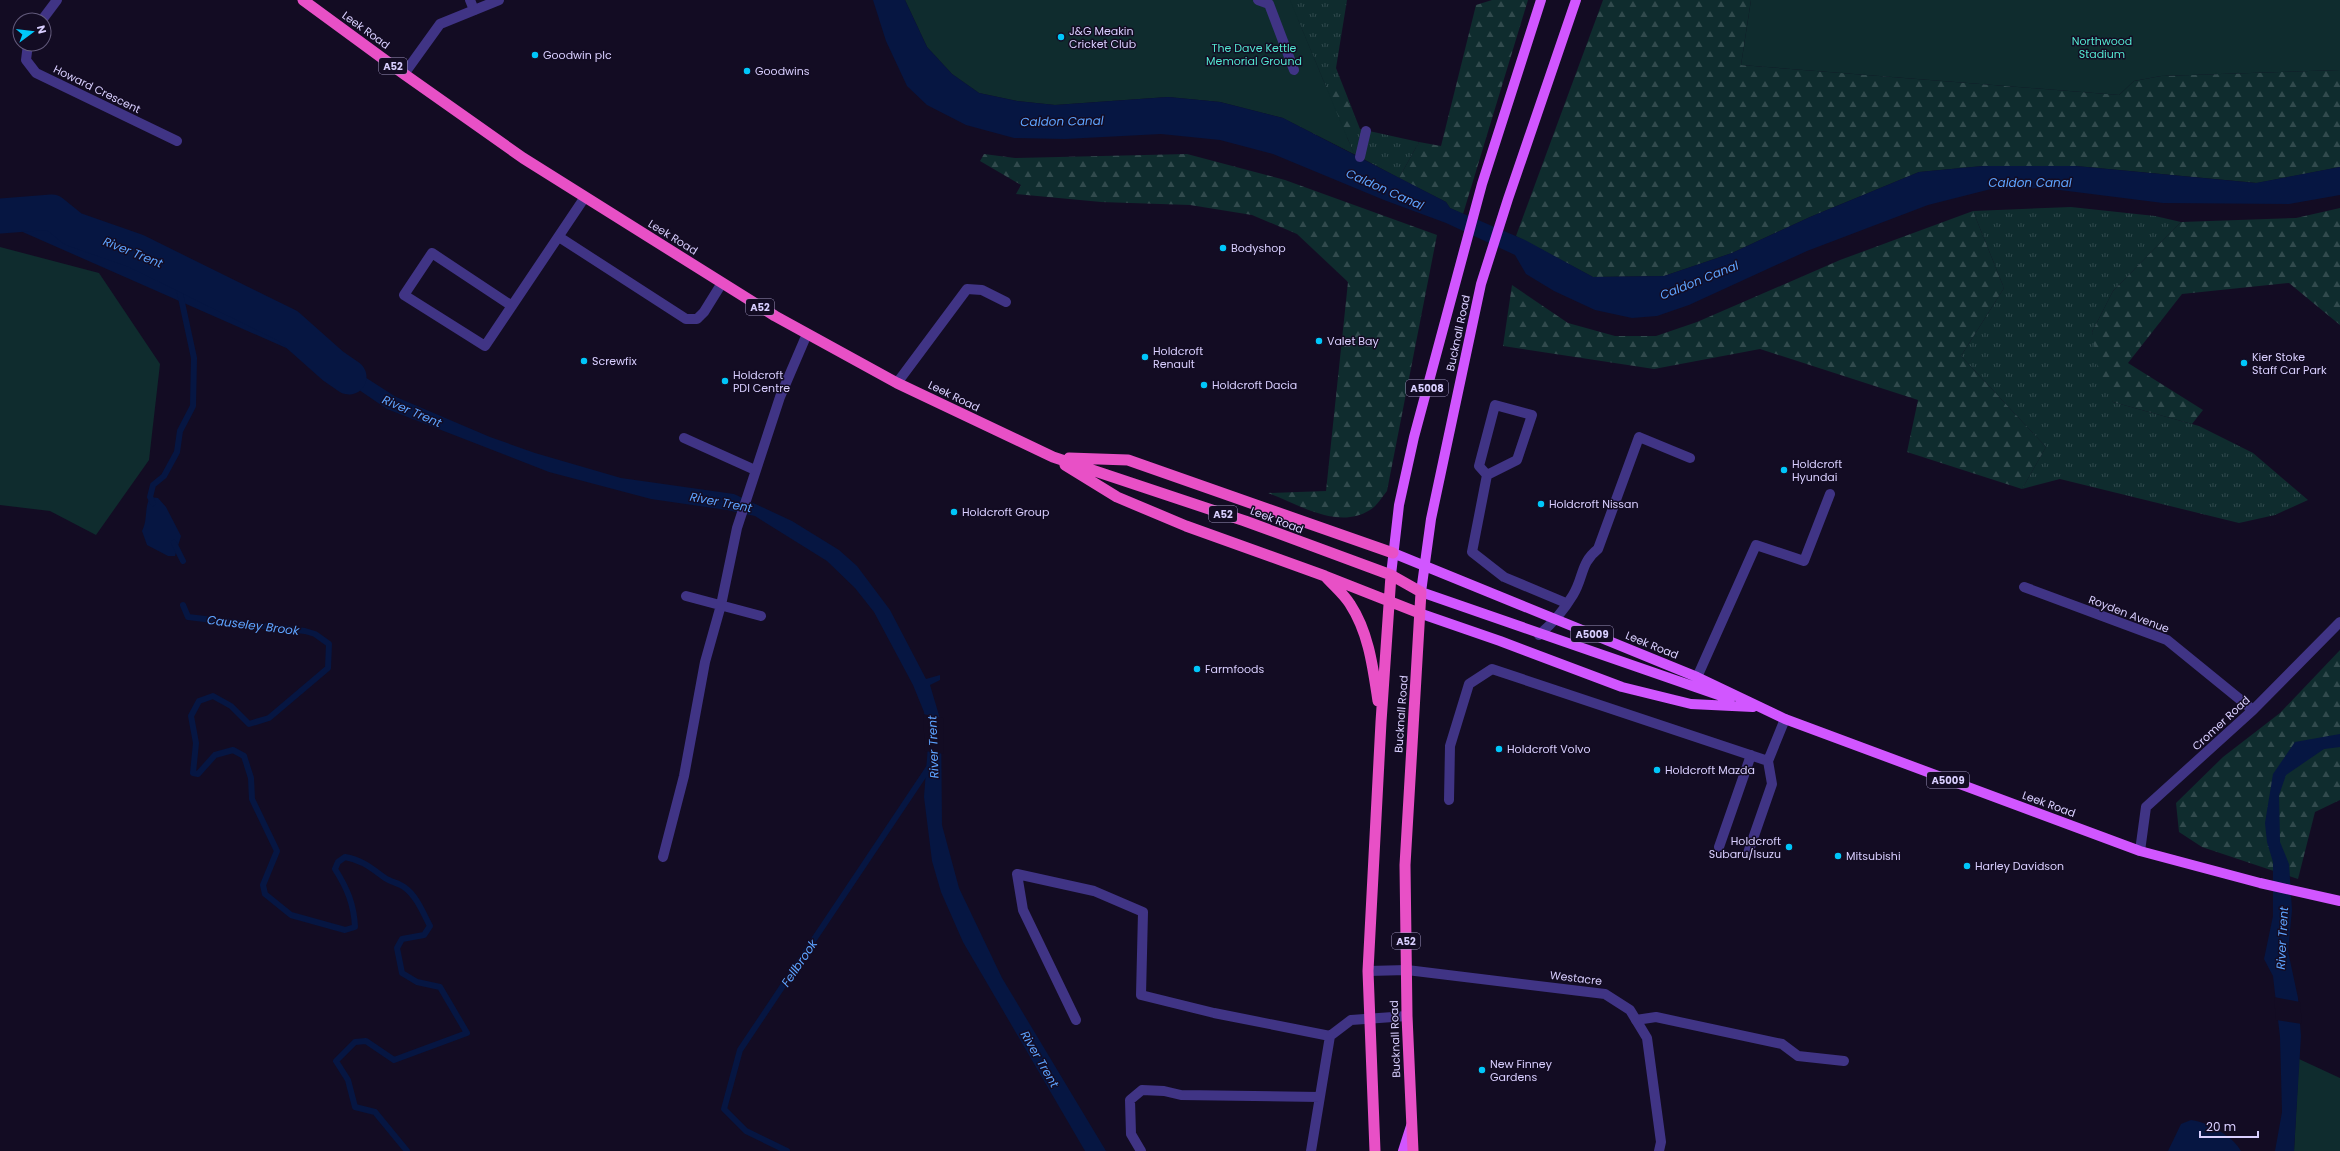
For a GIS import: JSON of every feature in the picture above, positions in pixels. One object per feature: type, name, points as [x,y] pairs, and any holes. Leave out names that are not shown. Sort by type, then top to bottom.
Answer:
[{"type":"highway","name":"Leek Road","points":[[303,0],[523,158],[722,283],[807,334],[897,383],[1053,457],[1117,497],[1186,526],[1390,600],[1419,613]]},
{"type":"highway","name":"Leek Road","points":[[1053,457],[1245,521],[1391,575],[1421,592]]},
{"type":"highway","points":[[1053,457],[1128,460],[1393,553]]},
{"type":"highway","points":[[1381,722],[1391,575]]},
{"type":"highway","name":"A52","points":[[1325,576],[1350,603],[1361,623],[1368,644],[1381,722]]},
{"type":"highway","name":"Bucknall Road","points":[[1413,1151],[1407,1016],[1405,865],[1408,793],[1421,592]]},
{"type":"highway","name":"Bucknall Road","points":[[1375,1151],[1368,971],[1381,722]]},
{"type":"main road","name":"Bucknall Road","points":[[1391,575],[1399,505],[1414,437],[1482,184],[1541,0]]},
{"type":"main road","name":"Bucknall Road","points":[[1421,592],[1431,519],[1481,284],[1508,198],[1576,0]]},
{"type":"main road","name":"Leek Road","points":[[1393,553],[1697,677],[1757,708],[1785,720],[2140,851],[2260,883],[2340,901]]},
{"type":"main road","name":"A5009","points":[[1421,592],[1692,688],[1757,708]]},
{"type":"main road","name":"Leek Road","points":[[1419,613],[1500,641],[1622,687],[1691,704],[1757,708]]},
{"type":"main road","name":"A52","points":[[1403,1151],[1411,1126]]},
{"type":"street","points":[[48,12],[57,0]]},
{"type":"street","points":[[470,0],[474,10]]},
{"type":"street","points":[[404,74],[440,24],[499,0]]},
{"type":"street","points":[[1258,0],[1269,4],[1294,70]]},
{"type":"street","name":"Howard Crescent","points":[[27,52],[26,60],[36,73],[177,141]]},
{"type":"street","points":[[1360,157],[1366,131]]},
{"type":"street","points":[[512,306],[432,254],[404,295],[485,346],[586,197]]},
{"type":"street","points":[[559,237],[686,319],[697,319],[704,312],[722,283]]},
{"type":"street","points":[[897,383],[967,289],[982,290],[1006,302]]},
{"type":"street","points":[[663,857],[684,776],[705,662],[721,605],[736,528],[780,398],[807,334]]},
{"type":"street","points":[[1495,405],[1532,415],[1516,460],[1487,475],[1479,466],[1495,405]]},
{"type":"street","points":[[1539,635],[1556,620],[1566,603],[1573,595],[1588,557],[1598,549],[1639,437],[1690,458]]},
{"type":"street","points":[[684,438],[755,470]]},
{"type":"street","points":[[1487,475],[1472,552],[1504,577],[1566,603]]},
{"type":"street","points":[[1692,688],[1756,545],[1804,561],[1830,494]]},
{"type":"street","name":"Royden Avenue","points":[[2024,587],[2167,640],[2253,710]]},
{"type":"street","points":[[686,596],[761,616]]},
{"type":"street","name":"Cromer Road","points":[[2140,851],[2146,807],[2253,710],[2340,622]]},
{"type":"street","points":[[1449,800],[1450,746],[1469,684],[1492,669],[1768,761]]},
{"type":"street","points":[[1748,853],[1772,784],[1768,761],[1785,720]]},
{"type":"street","points":[[1719,847],[1751,755]]},
{"type":"street","points":[[1076,1020],[1023,910],[1017,874],[1094,891],[1143,912],[1141,995],[1214,1014],[1330,1036]]},
{"type":"street","name":"Westacre","points":[[1368,971],[1407,970],[1605,994],[1630,1010],[1647,1038],[1661,1142],[1659,1151]]},
{"type":"street","points":[[1311,1151],[1330,1036],[1351,1020],[1407,1016]]},
{"type":"street","points":[[1636,1020],[1656,1017],[1782,1044],[1798,1056],[1844,1061]]},
{"type":"street","points":[[1141,1151],[1131,1134],[1130,1100],[1142,1090],[1164,1091],[1181,1095],[1320,1097]]},
{"type":"green space","name":"The Dave Kettle Memorial Ground","points":[[905,0],[1290,0],[1354,154],[1283,118],[1220,102],[1168,97],[1055,105],[1017,101],[979,93],[952,74],[927,47]]},
{"type":"green space","points":[[1270,0],[1347,0],[1336,68],[1360,129],[1419,142],[1399,178],[1354,154],[1298,20]]},
{"type":"green space","points":[[1492,0],[1528,0],[1463,214],[1450,208],[1446,202],[1399,178],[1419,142],[1441,146],[1476,5]]},
{"type":"green space","points":[[1603,0],[1751,0],[1741,65],[2119,95],[2134,81],[2161,76],[2340,70],[2340,167],[2257,183],[2076,166],[1983,166],[1919,172],[1810,217],[1732,253],[1664,276],[1593,277],[1516,236]]},
{"type":"green space","name":"Northwood Stadium","points":[[1751,0],[2340,0],[2340,70],[2161,76],[2134,81],[2119,95],[1741,65]]},
{"type":"green space","points":[[1326,86],[1345,92],[1358,126],[1347,138],[1354,154],[1283,118]]},
{"type":"green space","points":[[984,154],[1015,158],[1187,154],[1285,180],[1437,235],[1387,491],[1377,504],[1370,510],[1358,516],[1332,517],[1319,514],[1268,493],[1326,491],[1348,282],[1297,234],[1252,215],[1190,205],[1101,202],[1016,194],[1021,185],[980,161]]},
{"type":"green space","points":[[2071,207],[2155,216],[2181,222],[2113,291],[2092,332],[2113,402],[2199,426],[2253,453],[2308,500],[2275,515],[2239,523],[2060,479],[2022,489],[2046,447],[1961,356],[2004,288],[1973,211]]},
{"type":"green space","points":[[2340,208],[2340,325],[2289,283],[2182,294],[2128,363],[2203,410],[2192,424],[2113,402],[2099,377],[2092,332],[2113,291],[2181,222],[2296,218]]},
{"type":"green space","points":[[1973,211],[2004,288],[1961,356],[2046,447],[2022,489],[1907,452],[1918,400],[1760,349],[1654,369],[1503,346],[1512,285],[1568,323],[1615,336],[1656,336],[1697,322],[1840,260]]},
{"type":"green space","points":[[0,247],[99,273],[160,364],[149,460],[96,535],[50,511],[0,505]]},
{"type":"green space","points":[[2340,650],[2340,800],[2315,812],[2298,879],[2202,847],[2179,832],[2176,803],[2223,757],[2280,713]]},
{"type":"green space","points":[[2299,1059],[2340,1078],[2340,1151],[2294,1151]]},
{"type":"water","name":"Caldon Canal","points":[[873,0],[905,0],[927,47],[952,74],[979,93],[1017,101],[1055,105],[1168,97],[1220,102],[1283,118],[1446,202],[1450,208],[1525,240],[1593,277],[1664,276],[1732,253],[1810,217],[1919,172],[1983,166],[2076,166],[2256,183],[2340,167],[2340,195],[2289,204],[2163,203],[2044,188],[1991,189],[1928,205],[1807,251],[1689,305],[1657,316],[1632,318],[1595,310],[1554,291],[1526,274],[1515,255],[1446,223],[1384,200],[1273,154],[1220,140],[1161,134],[1065,139],[1014,138],[966,125],[927,105],[907,86],[886,41]]},
{"type":"water","points":[[0,209],[8,210],[332,356],[396,397],[490,437],[535,453],[621,478],[734,494],[792,521],[839,550],[857,566],[890,610],[926,679],[940,675],[940,680],[930,685],[941,722],[942,825],[959,888],[1002,978],[1106,1151],[1085,1151],[963,942],[941,892],[932,861],[924,797],[928,746],[924,712],[913,685],[874,612],[855,588],[827,561],[755,516],[727,510],[651,499],[549,472],[387,409],[318,362],[0,222]]},
{"type":"water","points":[[150,497],[158,498],[166,507],[181,536],[175,556],[168,556],[147,545],[142,531]]},
{"type":"water","points":[[2340,734],[2340,747],[2324,749],[2286,775],[2279,795],[2280,842],[2289,864],[2292,910],[2288,951],[2298,998],[2301,1036],[2294,1151],[2275,1151],[2282,1112],[2280,1037],[2273,976],[2264,959],[2273,916],[2273,862],[2267,842],[2265,823],[2273,774],[2295,742]]},
{"type":"water","points":[[2191,1120],[2212,1127],[2226,1135],[2241,1151],[2168,1151],[2181,1124]]},
{"type":"pier","points":[[923,714],[943,718],[944,754],[925,751]]},
{"type":"pier","points":[[2274,997],[2300,1002],[2302,1024],[2276,1020]]},
{"type":"waterway","name":"River Trent","points":[[0,216],[52,212],[73,229],[136,251],[288,326],[333,366],[349,377]]},
{"type":"waterway","name":"Causeley Brook","points":[[153,503],[150,497],[153,485],[164,476],[177,452],[180,431],[193,406],[194,358],[175,270]]},
{"type":"waterway","name":"Causeley Brook","points":[[174,543],[183,561]]},
{"type":"waterway","name":"Causeley Brook","points":[[183,605],[188,617],[305,631],[315,634],[329,644],[328,668],[269,718],[249,724],[231,706],[213,696],[199,701],[191,716],[196,743],[193,773],[198,774],[215,755],[233,750],[244,756],[251,778],[252,799],[277,851],[263,885],[265,894],[291,915],[345,930],[355,927],[349,896],[335,869],[338,862],[345,857],[361,862],[387,879],[402,886],[413,895],[419,905],[430,926],[424,935],[402,939],[397,948],[402,973],[417,982],[440,987],[467,1033],[394,1060],[366,1041],[355,1042],[336,1061],[348,1080],[355,1107],[375,1112],[407,1151]]},
{"type":"waterway","name":"Fellbrook","points":[[787,1151],[746,1131],[724,1109],[740,1050],[930,766]]},
{"type":"place","name":"J&G Meakin Cricket Club","points":[[1061,37]]},
{"type":"place","name":"Goodwin plc","points":[[535,55]]},
{"type":"place","name":"Goodwins","points":[[747,71]]},
{"type":"place","name":"Bodyshop","points":[[1223,248]]},
{"type":"place","name":"Valet Bay","points":[[1319,341]]},
{"type":"place","name":"Holdcroft Renault","points":[[1145,357]]},
{"type":"place","name":"Screwfix","points":[[584,361]]},
{"type":"place","name":"Kier Stoke Staff Car Park","points":[[2244,363]]},
{"type":"place","name":"Holdcroft PDI Centre","points":[[725,381]]},
{"type":"place","name":"Holdcroft Dacia","points":[[1204,385]]},
{"type":"place","name":"Holdcroft Hyundai","points":[[1784,470]]},
{"type":"place","name":"Holdcroft Nissan","points":[[1541,504]]},
{"type":"place","name":"Holdcroft Group","points":[[954,512]]},
{"type":"place","name":"Farmfoods","points":[[1197,669]]},
{"type":"place","name":"Holdcroft Volvo","points":[[1499,749]]},
{"type":"place","name":"Holdcroft Mazda","points":[[1657,770]]},
{"type":"place","name":"Holdcroft Subaru/Isuzu","points":[[1789,847]]},
{"type":"place","name":"Mitsubishi","points":[[1838,856]]},
{"type":"place","name":"Harley Davidson","points":[[1967,866]]},
{"type":"place","name":"New Finney Gardens","points":[[1482,1070]]}]
